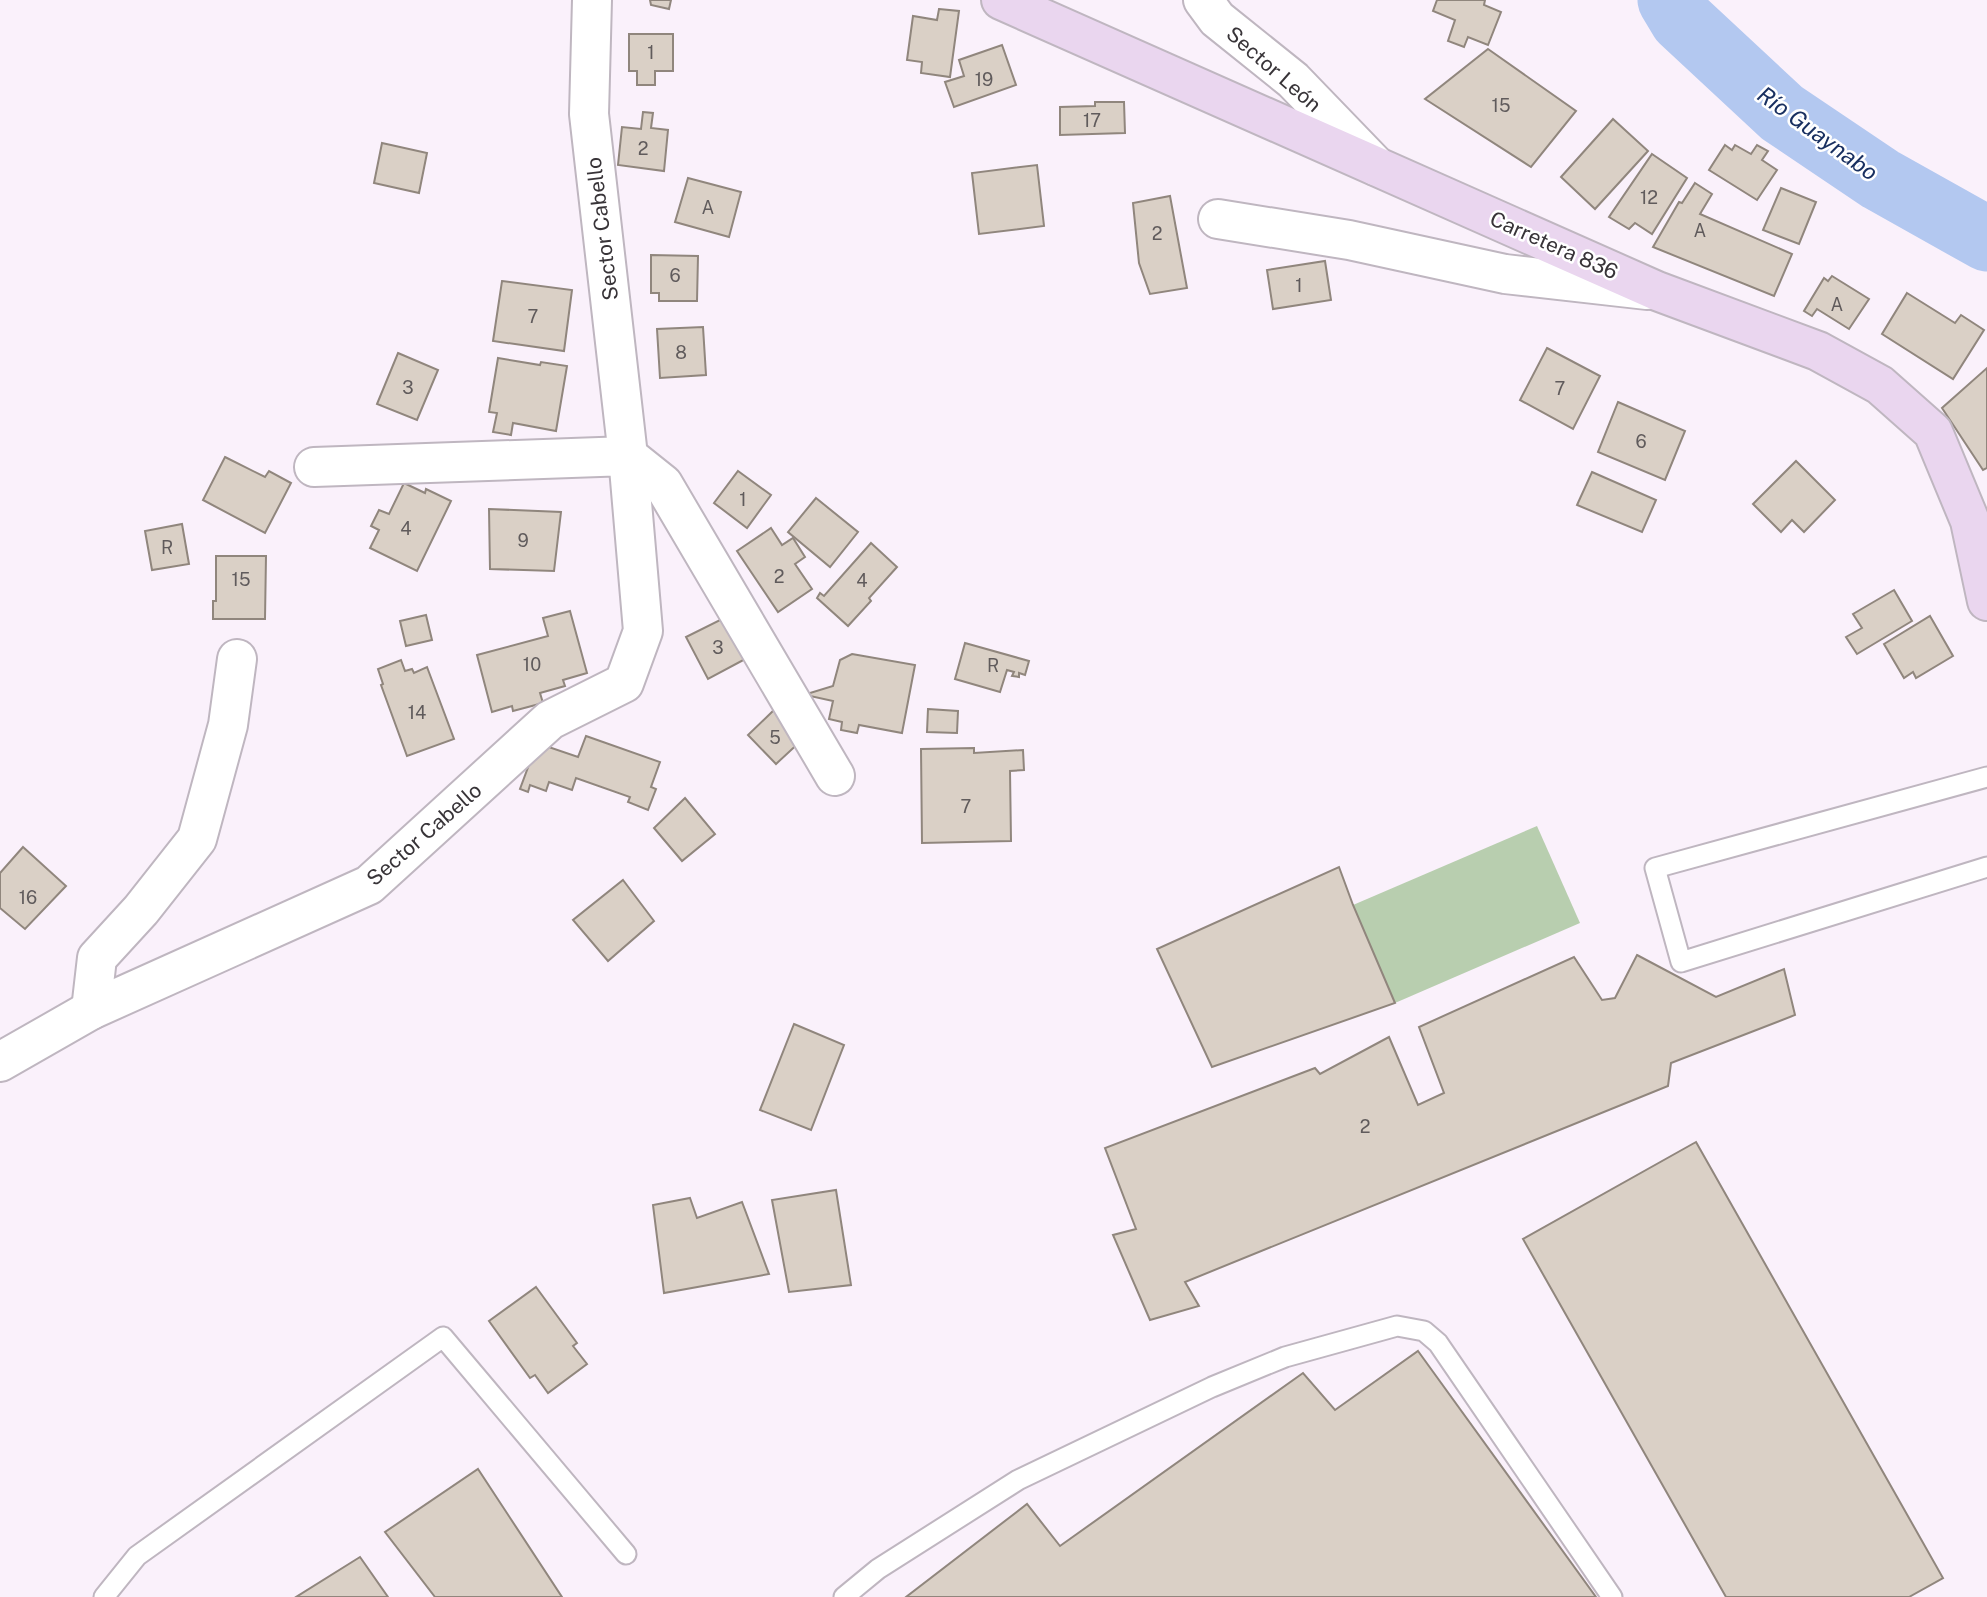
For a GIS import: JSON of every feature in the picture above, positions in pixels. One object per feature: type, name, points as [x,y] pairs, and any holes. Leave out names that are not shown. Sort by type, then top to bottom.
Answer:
[{"type":"street","name":"Sector Cabello","points":[[0,1062],[91,1010],[369,885],[550,720],[624,683],[643,631],[628,456],[589,114],[592,0]]},
{"type":"street","name":"Carretera 836","points":[[1001,0],[1657,291],[1818,351],[1880,385],[1933,432],[1970,521],[1987,601]]},
{"type":"street","name":"Sector León","points":[[1203,0],[1217,19],[1293,80],[1376,166]]},
{"type":"street","points":[[1218,219],[1349,240],[1504,274],[1657,291]]},
{"type":"street","points":[[314,467],[628,456],[663,484],[835,776]]},
{"type":"street","points":[[91,1010],[97,958],[142,910],[197,839],[228,725],[237,659]]},
{"type":"lane","points":[[1987,777],[1655,868],[1681,962],[1987,867]]},
{"type":"lane","points":[[844,1597],[878,1569],[1018,1480],[1212,1387],[1285,1357],[1397,1326],[1424,1331],[1438,1343],[1612,1597]]},
{"type":"lane","points":[[104,1597],[137,1556],[443,1337],[626,1554]]},
{"type":"green space","points":[[1537,826],[1580,923],[1395,1003],[1353,905]]},
{"type":"building","points":[[650,0],[671,0],[669,9],[651,5]]},
{"type":"building","points":[[1437,0],[1485,0],[1484,5],[1501,12],[1488,45],[1468,37],[1464,47],[1448,41],[1455,20],[1433,11]]},
{"type":"building","points":[[939,9],[959,11],[950,77],[921,73],[922,62],[907,60],[913,16],[937,20]]},
{"type":"building","points":[[629,34],[673,34],[673,71],[655,71],[655,85],[637,85],[637,71],[629,71]]},
{"type":"building","points":[[1002,45],[1016,85],[954,107],[945,82],[964,76],[959,60]]},
{"type":"building","points":[[1488,49],[1576,111],[1531,167],[1425,99]]},
{"type":"building","points":[[1095,102],[1124,102],[1125,133],[1060,135],[1060,107],[1095,106]]},
{"type":"building","points":[[643,112],[653,113],[651,128],[668,130],[664,171],[618,165],[622,127],[641,129]]},
{"type":"building","points":[[1613,119],[1648,151],[1595,209],[1561,177]]},
{"type":"building","points":[[382,143],[427,153],[419,193],[374,183]]},
{"type":"building","points":[[1725,145],[1732,150],[1735,145],[1751,154],[1757,145],[1768,151],[1762,160],[1777,170],[1757,200],[1709,170]]},
{"type":"building","points":[[1652,154],[1687,178],[1652,234],[1635,223],[1629,229],[1609,217]]},
{"type":"building","points":[[1037,165],[1044,226],[979,234],[972,173]]},
{"type":"building","points":[[688,178],[741,192],[729,237],[675,222]]},
{"type":"building","points":[[1695,183],[1712,194],[1700,214],[1792,254],[1774,296],[1653,247],[1679,202],[1682,203]]},
{"type":"building","points":[[1781,188],[1816,202],[1799,244],[1763,230]]},
{"type":"building","points":[[1170,196],[1187,288],[1150,294],[1139,263],[1133,203]]},
{"type":"building","points":[[651,255],[698,256],[697,301],[659,301],[659,293],[651,293]]},
{"type":"building","points":[[1325,261],[1331,300],[1273,309],[1267,270]]},
{"type":"building","points":[[1832,276],[1869,299],[1849,329],[1817,309],[1812,316],[1804,311],[1824,278],[1828,281]]},
{"type":"building","points":[[502,281],[572,290],[564,351],[493,341]]},
{"type":"building","points":[[1907,293],[1955,323],[1961,315],[1984,330],[1953,379],[1882,334]]},
{"type":"building","points":[[703,327],[706,375],[660,378],[657,329]]},
{"type":"building","points":[[1547,348],[1600,376],[1573,429],[1520,400]]},
{"type":"building","points":[[398,353],[438,370],[417,420],[377,404]]},
{"type":"building","points":[[498,358],[540,365],[541,362],[567,366],[556,431],[513,423],[511,435],[493,432],[497,413],[489,412]]},
{"type":"building","points":[[1987,368],[1987,468],[1983,470],[1942,408]]},
{"type":"building","points":[[1618,402],[1685,431],[1665,480],[1598,452]]},
{"type":"building","points":[[225,457],[265,477],[269,471],[291,483],[265,533],[203,500]]},
{"type":"building","points":[[1796,461],[1835,500],[1804,532],[1792,520],[1781,532],[1753,504]]},
{"type":"building","points":[[738,471],[771,495],[747,528],[714,503]]},
{"type":"building","points":[[1592,472],[1656,500],[1642,532],[1577,505]]},
{"type":"building","points":[[404,483],[425,493],[426,489],[451,501],[417,571],[370,548],[379,530],[371,526],[379,510],[389,514]]},
{"type":"building","points":[[816,498],[858,532],[830,567],[788,532]]},
{"type":"building","points":[[489,509],[561,512],[554,571],[490,569]]},
{"type":"building","points":[[182,524],[189,564],[152,570],[145,531]]},
{"type":"building","points":[[771,528],[782,545],[793,538],[805,557],[795,564],[812,589],[778,612],[737,551]]},
{"type":"building","points":[[871,543],[897,567],[848,626],[817,598],[820,593],[824,596]]},
{"type":"building","points":[[216,556],[266,556],[265,619],[213,619],[213,601],[216,601]]},
{"type":"building","points":[[1894,590],[1912,621],[1857,654],[1846,637],[1862,628],[1853,614]]},
{"type":"building","points":[[570,611],[587,673],[563,680],[565,686],[540,693],[543,703],[513,711],[512,706],[492,712],[477,655],[548,636],[543,618]]},
{"type":"building","points":[[426,615],[432,640],[406,646],[400,621]]},
{"type":"building","points":[[728,616],[749,657],[708,679],[686,637]]},
{"type":"building","points":[[1930,616],[1953,656],[1916,678],[1913,672],[1904,678],[1884,644]]},
{"type":"building","points":[[965,643],[1029,661],[1025,675],[1019,673],[1019,677],[1012,676],[1014,672],[1007,670],[1000,692],[955,679]]},
{"type":"building","points":[[852,654],[915,665],[902,733],[859,725],[857,733],[841,730],[842,722],[829,719],[833,701],[810,696],[810,693],[833,686],[840,660]]},
{"type":"building","points":[[401,660],[405,671],[412,669],[414,673],[427,667],[454,739],[407,756],[381,685],[383,684],[378,669]]},
{"type":"building","points":[[775,709],[803,739],[776,764],[748,735]]},
{"type":"building","points":[[928,709],[958,711],[957,733],[927,732]]},
{"type":"building","points":[[586,736],[660,762],[651,787],[656,789],[648,810],[628,802],[630,797],[576,778],[572,790],[549,782],[546,791],[530,785],[528,792],[520,789],[537,743],[578,757]]},
{"type":"building","points":[[974,748],[974,753],[1023,750],[1024,770],[1010,771],[1011,841],[922,843],[921,749]]},
{"type":"building","points":[[685,798],[715,834],[682,861],[654,828]]},
{"type":"building","points":[[23,847],[66,886],[25,929],[0,908],[0,873]]},
{"type":"building","points":[[1339,867],[1395,1003],[1212,1067],[1157,949]]},
{"type":"building","points":[[623,880],[654,921],[608,961],[573,920]]},
{"type":"building","points":[[1637,955],[1716,997],[1784,969],[1795,1015],[1671,1063],[1668,1086],[1185,1282],[1199,1306],[1150,1320],[1113,1235],[1136,1229],[1105,1148],[1315,1068],[1320,1074],[1389,1037],[1418,1105],[1444,1093],[1419,1027],[1574,957],[1602,1000],[1615,998]]},
{"type":"building","points":[[794,1024],[844,1045],[811,1130],[760,1110]]},
{"type":"building","points":[[1696,1142],[1943,1578],[1909,1597],[1726,1597],[1523,1239]]},
{"type":"building","points":[[836,1190],[851,1285],[789,1292],[772,1200]]},
{"type":"building","points":[[690,1198],[697,1218],[742,1202],[769,1274],[664,1293],[653,1205]]},
{"type":"building","points":[[536,1287],[577,1343],[573,1346],[587,1364],[548,1393],[535,1375],[530,1378],[489,1321]]},
{"type":"building","points":[[1418,1351],[1596,1597],[906,1597],[1027,1504],[1060,1546],[1303,1373],[1335,1410]]},
{"type":"building","points":[[478,1469],[562,1597],[435,1597],[385,1532]]},
{"type":"building","points":[[360,1557],[388,1597],[296,1597]]},
{"type":"waterway","name":"Río Guaynabo","points":[[1670,0],[1682,20],[1782,113],[1880,179],[1987,239]]}]
